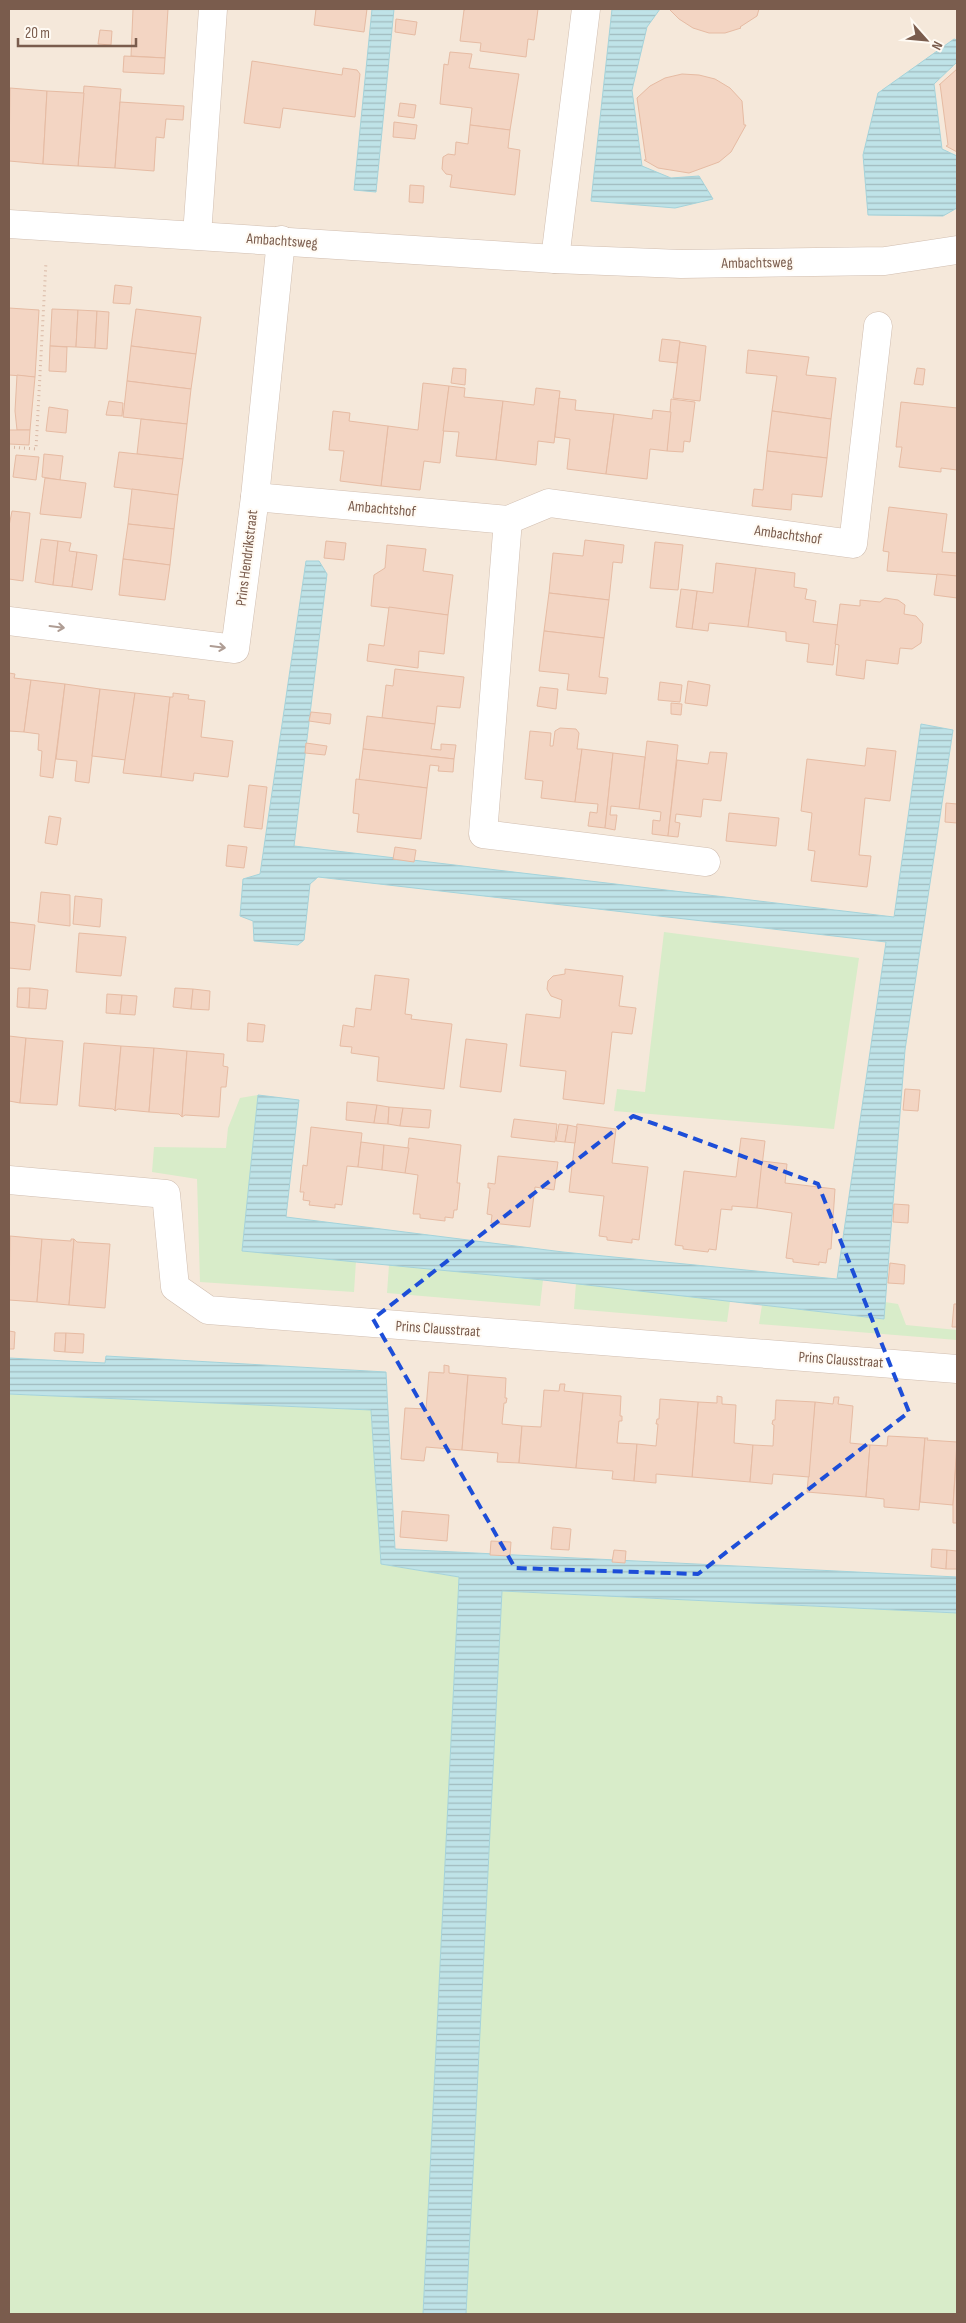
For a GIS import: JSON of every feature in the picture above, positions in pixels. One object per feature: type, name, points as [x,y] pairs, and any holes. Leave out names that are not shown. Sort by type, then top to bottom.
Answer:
[{"type":"street","points":[[197,235],[214,9]]},
{"type":"street","points":[[555,259],[586,9]]},
{"type":"street","name":"Ambachtsweg","points":[[9,224],[555,259],[681,264],[885,261],[957,250]]},
{"type":"street","name":"Prins Hendrikstraat","points":[[9,622],[235,649],[255,498],[280,240]]},
{"type":"street","name":"Ambachtshof","points":[[255,498],[508,520],[549,504],[853,544],[878,326]]},
{"type":"street","points":[[508,520],[483,834],[706,862]]},
{"type":"street","name":"Prins Clausstraat","points":[[9,1180],[166,1194],[175,1287],[208,1310],[957,1369]]},
{"type":"path","points":[[9,447],[36,449],[48,226]]},
{"type":"highlighted area","points":[[633,1116],[818,1184],[909,1412],[698,1574],[515,1568],[373,1319]]},
{"type":"shaded area","points":[[9,9],[957,9],[957,1577],[395,1549],[386,1372],[106,1356],[105,1363],[9,1358]]},
{"type":"green space","points":[[664,932],[859,958],[834,1129],[614,1111],[617,1089],[645,1092]]},
{"type":"green space","points":[[258,1095],[242,1251],[356,1261],[354,1292],[200,1282],[197,1179],[152,1172],[154,1147],[226,1148],[228,1128],[240,1098]]},
{"type":"green space","points":[[389,1265],[543,1280],[540,1306],[387,1293]]},
{"type":"green space","points":[[576,1283],[730,1301],[727,1322],[574,1309]]},
{"type":"green space","points":[[885,1302],[898,1304],[906,1325],[957,1330],[957,1340],[759,1324],[762,1305],[883,1319]]},
{"type":"green space","points":[[9,1394],[371,1410],[381,1564],[459,1577],[423,2314],[9,2314]]},
{"type":"green space","points":[[502,1591],[957,1613],[957,2314],[466,2314]]},
{"type":"water","points":[[372,9],[394,9],[376,192],[354,190]]},
{"type":"water","points":[[612,9],[660,9],[647,27],[632,90],[642,166],[671,178],[699,176],[713,199],[675,208],[591,201]]},
{"type":"water","points":[[954,39],[957,40],[957,62],[934,84],[942,149],[957,156],[957,208],[943,216],[868,215],[863,155],[878,93]]},
{"type":"water","points":[[306,561],[319,561],[327,574],[294,846],[894,917],[921,724],[953,730],[905,1050],[884,1319],[543,1280],[242,1251],[258,1095],[299,1100],[286,1217],[563,1252],[837,1279],[886,942],[318,877],[310,884],[304,940],[298,945],[254,941],[253,921],[240,916],[243,879],[260,874]]},
{"type":"water","points":[[106,1356],[386,1372],[395,1549],[957,1577],[957,1613],[502,1591],[466,2314],[423,2314],[459,1577],[381,1564],[371,1410],[9,1394],[9,1358],[105,1363]]},
{"type":"building","points":[[133,9],[168,9],[165,58],[131,56]]},
{"type":"building","points":[[316,9],[367,9],[364,32],[314,25]]},
{"type":"building","points":[[538,9],[534,40],[528,39],[526,57],[480,51],[481,43],[460,41],[464,10]]},
{"type":"building","points":[[669,9],[759,9],[757,16],[741,28],[725,33],[709,33],[693,28],[679,19]]},
{"type":"building","points":[[396,19],[417,22],[415,35],[395,32]]},
{"type":"building","points":[[100,30],[112,31],[111,45],[98,44]]},
{"type":"building","points":[[450,52],[472,54],[469,68],[519,74],[510,130],[470,125],[472,108],[440,104],[444,64],[448,65]]},
{"type":"building","points":[[124,56],[165,58],[164,74],[123,72]]},
{"type":"building","points":[[252,61],[342,75],[343,68],[357,70],[360,74],[355,117],[283,108],[280,128],[244,123]]},
{"type":"building","points":[[957,69],[957,152],[946,146],[948,145],[940,84]]},
{"type":"building","points":[[682,74],[699,75],[715,79],[730,88],[742,101],[744,125],[746,125],[731,152],[719,162],[689,173],[658,168],[644,160],[646,160],[637,98],[650,86],[665,78]]},
{"type":"building","points":[[84,86],[121,89],[115,168],[78,166]]},
{"type":"building","points":[[10,88],[47,91],[43,164],[9,161]]},
{"type":"building","points":[[47,91],[84,93],[78,166],[43,164]]},
{"type":"building","points":[[120,102],[184,106],[183,120],[166,119],[164,138],[156,137],[154,171],[115,168]]},
{"type":"building","points":[[400,103],[416,105],[414,118],[398,116]]},
{"type":"building","points":[[394,122],[417,125],[415,139],[393,137]]},
{"type":"building","points":[[470,125],[510,130],[508,148],[520,150],[515,195],[450,187],[452,175],[446,174],[442,169],[443,157],[448,154],[455,155],[456,142],[468,144]]},
{"type":"building","points":[[410,185],[424,186],[423,203],[409,202]]},
{"type":"building","points":[[115,285],[132,287],[130,304],[113,303]]},
{"type":"building","points":[[9,308],[39,310],[35,377],[9,375]]},
{"type":"building","points":[[52,309],[78,310],[76,347],[50,346]]},
{"type":"building","points":[[136,309],[201,317],[196,354],[131,346]]},
{"type":"building","points":[[78,310],[97,311],[95,348],[76,347]]},
{"type":"building","points":[[97,311],[109,312],[107,349],[95,348]]},
{"type":"building","points":[[662,339],[680,341],[677,363],[659,361]]},
{"type":"building","points":[[680,342],[706,346],[700,401],[673,398]]},
{"type":"building","points":[[50,346],[67,347],[66,372],[49,371]]},
{"type":"building","points":[[131,346],[196,354],[191,389],[127,381]]},
{"type":"building","points":[[748,350],[809,357],[806,375],[836,378],[831,419],[772,411],[777,376],[746,373]]},
{"type":"building","points":[[453,368],[466,369],[465,385],[451,383]]},
{"type":"building","points":[[917,368],[925,369],[923,385],[914,384]]},
{"type":"building","points":[[17,375],[35,377],[30,430],[17,430],[15,411]]},
{"type":"building","points":[[127,381],[191,389],[187,424],[123,417]]},
{"type":"building","points":[[423,383],[449,386],[440,463],[424,461],[420,490],[381,486],[388,426],[418,430]]},
{"type":"building","points":[[449,386],[465,388],[464,397],[503,401],[496,460],[456,456],[459,432],[443,431]]},
{"type":"building","points":[[536,388],[560,391],[554,443],[538,441],[536,465],[496,460],[503,401],[534,405]]},
{"type":"building","points":[[559,398],[576,400],[575,410],[614,414],[606,474],[567,469],[570,439],[555,437]]},
{"type":"building","points":[[671,399],[695,402],[690,442],[684,441],[683,452],[667,451]]},
{"type":"building","points":[[109,401],[123,403],[122,416],[106,415]]},
{"type":"building","points":[[901,402],[957,408],[957,470],[941,468],[941,472],[899,467],[902,447],[896,447]]},
{"type":"building","points":[[49,407],[68,410],[66,433],[46,431]]},
{"type":"building","points":[[653,410],[671,412],[667,451],[650,449],[647,479],[606,474],[614,414],[652,419]]},
{"type":"building","points":[[333,411],[350,413],[349,421],[388,426],[381,486],[340,481],[344,451],[329,450]]},
{"type":"building","points":[[772,411],[831,419],[827,458],[767,451]]},
{"type":"building","points":[[141,419],[187,424],[183,459],[137,454]]},
{"type":"building","points":[[9,430],[30,430],[29,445],[9,444]]},
{"type":"building","points":[[767,451],[827,458],[822,497],[792,494],[791,510],[752,506],[754,489],[763,490]]},
{"type":"building","points":[[119,452],[183,459],[178,495],[114,487]]},
{"type":"building","points":[[44,454],[63,456],[60,480],[42,477]]},
{"type":"building","points":[[16,455],[39,457],[36,480],[13,477]]},
{"type":"building","points":[[45,478],[86,483],[81,518],[40,514]]},
{"type":"building","points":[[132,489],[178,495],[174,529],[128,524]]},
{"type":"building","points":[[889,507],[947,514],[942,552],[957,553],[957,576],[887,571],[889,552],[883,551]]},
{"type":"building","points":[[12,511],[30,513],[23,581],[9,579],[9,526]]},
{"type":"building","points":[[128,524],[174,529],[170,565],[123,559]]},
{"type":"building","points":[[41,539],[58,541],[53,585],[35,582]]},
{"type":"building","points":[[585,540],[624,545],[622,563],[613,562],[609,600],[549,593],[553,553],[583,556]]},
{"type":"building","points":[[58,541],[71,543],[69,551],[77,552],[72,587],[53,585]]},
{"type":"building","points":[[326,541],[346,543],[344,560],[324,558]]},
{"type":"building","points":[[655,542],[683,545],[678,590],[650,588]]},
{"type":"building","points":[[387,545],[426,549],[423,571],[453,575],[448,615],[371,606],[374,575],[385,568]]},
{"type":"building","points":[[77,552],[97,555],[92,590],[72,587]]},
{"type":"building","points":[[123,559],[170,565],[165,600],[119,595]]},
{"type":"building","points":[[716,563],[756,568],[748,627],[709,623],[708,631],[692,629],[697,591],[713,593]]},
{"type":"building","points":[[756,568],[795,573],[794,587],[807,589],[805,599],[816,601],[813,622],[838,625],[833,665],[807,662],[809,644],[786,641],[786,632],[748,627]]},
{"type":"building","points":[[937,574],[957,576],[957,598],[934,595]]},
{"type":"building","points":[[681,589],[697,591],[692,629],[676,627]]},
{"type":"building","points":[[549,593],[609,600],[604,638],[544,631]]},
{"type":"building","points":[[885,598],[898,600],[905,605],[904,614],[916,616],[923,624],[921,643],[912,649],[900,648],[898,664],[866,660],[864,679],[836,675],[839,645],[835,644],[840,604],[860,606],[860,600],[880,602]]},
{"type":"building","points":[[389,607],[448,615],[444,654],[419,651],[418,668],[367,661],[369,644],[384,646]]},
{"type":"building","points":[[544,631],[604,638],[599,677],[608,678],[606,694],[567,690],[569,674],[539,671]]},
{"type":"building","points":[[395,669],[464,677],[460,708],[437,706],[435,724],[382,718],[386,685],[393,686]]},
{"type":"building","points":[[9,673],[15,674],[14,678],[31,680],[24,732],[9,731]]},
{"type":"building","points":[[31,680],[65,684],[53,778],[40,776],[42,751],[38,750],[39,734],[24,732]]},
{"type":"building","points":[[688,681],[710,685],[707,706],[685,703]]},
{"type":"building","points":[[660,682],[682,685],[680,702],[658,700]]},
{"type":"building","points":[[65,684],[100,689],[89,783],[75,781],[77,761],[56,759]]},
{"type":"building","points":[[540,687],[558,689],[556,709],[537,706]]},
{"type":"building","points":[[100,689],[135,693],[126,760],[92,756]]},
{"type":"building","points":[[135,693],[170,697],[161,777],[123,773]]},
{"type":"building","points":[[173,693],[189,695],[188,699],[205,701],[201,737],[233,741],[228,777],[194,773],[193,781],[161,777],[170,697],[173,697]]},
{"type":"building","points":[[671,703],[682,704],[681,715],[671,714]]},
{"type":"building","points":[[311,712],[331,714],[330,724],[309,721]]},
{"type":"building","points":[[367,716],[435,724],[431,749],[441,750],[441,744],[456,745],[454,759],[363,749]]},
{"type":"building","points":[[560,728],[576,729],[579,733],[577,749],[582,749],[575,802],[541,798],[543,781],[525,779],[530,731],[551,733],[550,746],[553,746],[555,731]]},
{"type":"building","points":[[647,741],[678,745],[668,836],[652,834],[653,820],[660,821],[661,812],[639,809]]},
{"type":"building","points":[[306,743],[327,746],[325,755],[305,753]]},
{"type":"building","points":[[867,748],[896,751],[890,801],[865,798],[859,855],[871,856],[867,887],[811,881],[815,851],[808,850],[812,813],[801,811],[807,759],[865,766]]},
{"type":"building","points":[[363,749],[454,759],[453,772],[438,771],[439,766],[430,765],[427,788],[359,780]]},
{"type":"building","points":[[582,749],[613,753],[605,828],[588,826],[590,812],[597,813],[598,804],[575,802]]},
{"type":"building","points":[[710,752],[727,753],[721,801],[703,799],[701,817],[676,814],[675,822],[680,823],[678,837],[668,836],[677,760],[708,764]]},
{"type":"building","points":[[613,753],[645,757],[639,809],[611,806],[610,815],[617,815],[615,830],[605,828]]},
{"type":"building","points":[[356,779],[427,788],[421,839],[357,832],[359,814],[353,813]]},
{"type":"building","points":[[249,785],[267,787],[262,829],[244,827]]},
{"type":"building","points":[[946,803],[957,804],[957,823],[945,822]]},
{"type":"building","points":[[729,813],[779,818],[776,846],[726,841]]},
{"type":"building","points":[[49,816],[61,818],[57,845],[45,843]]},
{"type":"building","points":[[228,845],[247,847],[244,868],[226,866]]},
{"type":"building","points":[[395,847],[416,850],[414,862],[393,859]]},
{"type":"building","points":[[41,892],[70,895],[70,926],[38,922]]},
{"type":"building","points":[[75,896],[102,899],[100,927],[73,924]]},
{"type":"building","points":[[9,922],[35,925],[30,970],[9,968]]},
{"type":"building","points":[[79,933],[126,937],[121,976],[76,972]]},
{"type":"building","points":[[565,969],[623,976],[619,1006],[636,1008],[632,1034],[612,1032],[604,1104],[563,1099],[566,1071],[520,1066],[526,1014],[560,1018],[562,1000],[551,996],[547,989],[548,981],[553,976],[565,974]]},
{"type":"building","points":[[375,975],[409,979],[405,1014],[412,1015],[411,1019],[452,1024],[444,1089],[377,1081],[379,1057],[351,1053],[352,1047],[340,1046],[343,1025],[354,1027],[356,1008],[371,1010]]},
{"type":"building","points":[[18,988],[30,988],[29,1008],[17,1007]]},
{"type":"building","points":[[30,988],[48,990],[46,1009],[29,1008]]},
{"type":"building","points":[[175,988],[193,989],[191,1009],[173,1007]]},
{"type":"building","points":[[193,989],[210,991],[209,1010],[191,1009]]},
{"type":"building","points":[[107,994],[122,995],[120,1014],[106,1013]]},
{"type":"building","points":[[122,995],[137,996],[135,1015],[120,1014]]},
{"type":"building","points":[[248,1023],[265,1025],[263,1042],[247,1041]]},
{"type":"building","points":[[9,1036],[26,1038],[20,1103],[9,1101]]},
{"type":"building","points":[[26,1038],[63,1041],[57,1105],[20,1103]]},
{"type":"building","points":[[466,1039],[507,1044],[501,1092],[460,1087]]},
{"type":"building","points":[[84,1043],[121,1046],[115,1111],[113,1109],[79,1106]]},
{"type":"building","points":[[121,1046],[154,1048],[149,1112],[118,1109],[115,1111]]},
{"type":"building","points":[[154,1048],[187,1051],[182,1117],[179,1114],[149,1112]]},
{"type":"building","points":[[187,1051],[224,1054],[223,1066],[228,1067],[226,1087],[221,1087],[219,1117],[185,1115],[182,1117]]},
{"type":"building","points":[[905,1089],[920,1090],[918,1111],[903,1110]]},
{"type":"building","points":[[347,1102],[377,1105],[374,1123],[346,1120]]},
{"type":"building","points":[[377,1105],[389,1107],[388,1124],[374,1123]]},
{"type":"building","points":[[389,1107],[403,1108],[400,1126],[388,1124]]},
{"type":"building","points":[[403,1108],[431,1110],[429,1128],[400,1126]]},
{"type":"building","points":[[514,1119],[557,1124],[555,1142],[511,1137]]},
{"type":"building","points":[[559,1124],[568,1125],[565,1142],[556,1141]]},
{"type":"building","points":[[577,1124],[616,1129],[612,1163],[648,1167],[639,1240],[632,1239],[632,1243],[607,1240],[607,1237],[599,1236],[604,1196],[569,1192]]},
{"type":"building","points":[[568,1125],[577,1127],[575,1143],[565,1142]]},
{"type":"building","points":[[311,1127],[362,1133],[358,1167],[347,1166],[342,1205],[335,1204],[335,1208],[309,1205],[310,1201],[303,1200],[304,1192],[300,1192],[303,1165],[307,1166]]},
{"type":"building","points":[[409,1138],[461,1145],[457,1183],[460,1183],[457,1210],[454,1210],[453,1218],[445,1217],[445,1221],[420,1218],[420,1214],[413,1214],[418,1175],[405,1173]]},
{"type":"building","points":[[741,1138],[765,1141],[757,1208],[732,1206],[732,1210],[721,1209],[716,1250],[709,1249],[708,1252],[683,1249],[683,1246],[675,1245],[684,1171],[736,1177]]},
{"type":"building","points":[[361,1142],[384,1145],[382,1170],[358,1167]]},
{"type":"building","points":[[384,1145],[409,1148],[405,1173],[382,1170]]},
{"type":"building","points":[[498,1156],[558,1162],[554,1190],[535,1187],[530,1227],[491,1223],[492,1215],[487,1214],[490,1188],[488,1188],[488,1183],[495,1184]]},
{"type":"building","points":[[762,1161],[787,1164],[785,1183],[835,1189],[831,1249],[828,1249],[826,1263],[819,1262],[819,1265],[793,1262],[793,1259],[786,1258],[792,1213],[757,1208]]},
{"type":"building","points":[[894,1204],[909,1205],[908,1223],[893,1222]]},
{"type":"building","points":[[10,1236],[42,1239],[37,1302],[9,1300]]},
{"type":"building","points":[[42,1239],[71,1241],[71,1239],[74,1239],[69,1305],[37,1302]]},
{"type":"building","points":[[74,1239],[77,1242],[110,1244],[105,1308],[69,1305]]},
{"type":"building","points":[[890,1263],[905,1265],[904,1284],[888,1283]]},
{"type":"building","points":[[954,1304],[957,1304],[957,1327],[952,1327]]},
{"type":"building","points":[[9,1331],[15,1332],[14,1349],[9,1349]]},
{"type":"building","points":[[55,1333],[66,1333],[65,1352],[54,1351]]},
{"type":"building","points":[[66,1333],[84,1334],[83,1353],[65,1352]]},
{"type":"building","points":[[444,1365],[449,1366],[449,1373],[468,1375],[462,1450],[426,1447],[424,1461],[401,1459],[405,1408],[426,1409],[429,1372],[444,1373]]},
{"type":"building","points":[[468,1375],[506,1378],[505,1398],[507,1398],[506,1403],[504,1403],[502,1424],[522,1426],[519,1463],[497,1462],[498,1453],[462,1450]]},
{"type":"building","points":[[560,1384],[565,1384],[564,1391],[583,1393],[576,1468],[519,1463],[522,1426],[541,1427],[544,1390],[559,1391]]},
{"type":"building","points":[[583,1393],[621,1396],[620,1416],[622,1416],[622,1421],[619,1421],[617,1443],[637,1444],[634,1481],[612,1479],[613,1471],[576,1468]]},
{"type":"building","points":[[717,1396],[722,1397],[722,1404],[736,1405],[734,1443],[753,1445],[750,1482],[692,1477],[698,1402],[717,1403]]},
{"type":"building","points":[[834,1397],[839,1397],[838,1404],[853,1406],[850,1443],[870,1445],[866,1497],[807,1492],[815,1402],[833,1404]]},
{"type":"building","points":[[660,1399],[698,1402],[692,1477],[656,1474],[656,1483],[634,1481],[637,1444],[656,1446],[658,1424],[656,1424],[657,1419],[659,1419]]},
{"type":"building","points":[[776,1400],[815,1402],[809,1477],[773,1474],[772,1484],[750,1482],[753,1445],[773,1446],[774,1425],[772,1424],[773,1420],[775,1420]]},
{"type":"building","points":[[888,1436],[925,1438],[919,1510],[884,1507],[884,1499],[866,1497],[870,1445],[887,1446]]},
{"type":"building","points":[[925,1438],[928,1438],[927,1440],[957,1442],[953,1505],[920,1502]]},
{"type":"building","points":[[957,1451],[957,1523],[953,1523],[953,1505]]},
{"type":"building","points":[[402,1511],[449,1515],[447,1541],[400,1537]]},
{"type":"building","points":[[553,1527],[571,1529],[569,1550],[551,1549]]},
{"type":"building","points":[[491,1541],[511,1542],[510,1556],[490,1555]]},
{"type":"building","points":[[932,1549],[947,1550],[946,1569],[931,1567]]},
{"type":"building","points":[[614,1550],[626,1551],[625,1563],[612,1562]]},
{"type":"building","points":[[947,1550],[957,1551],[957,1569],[946,1569]]}]
